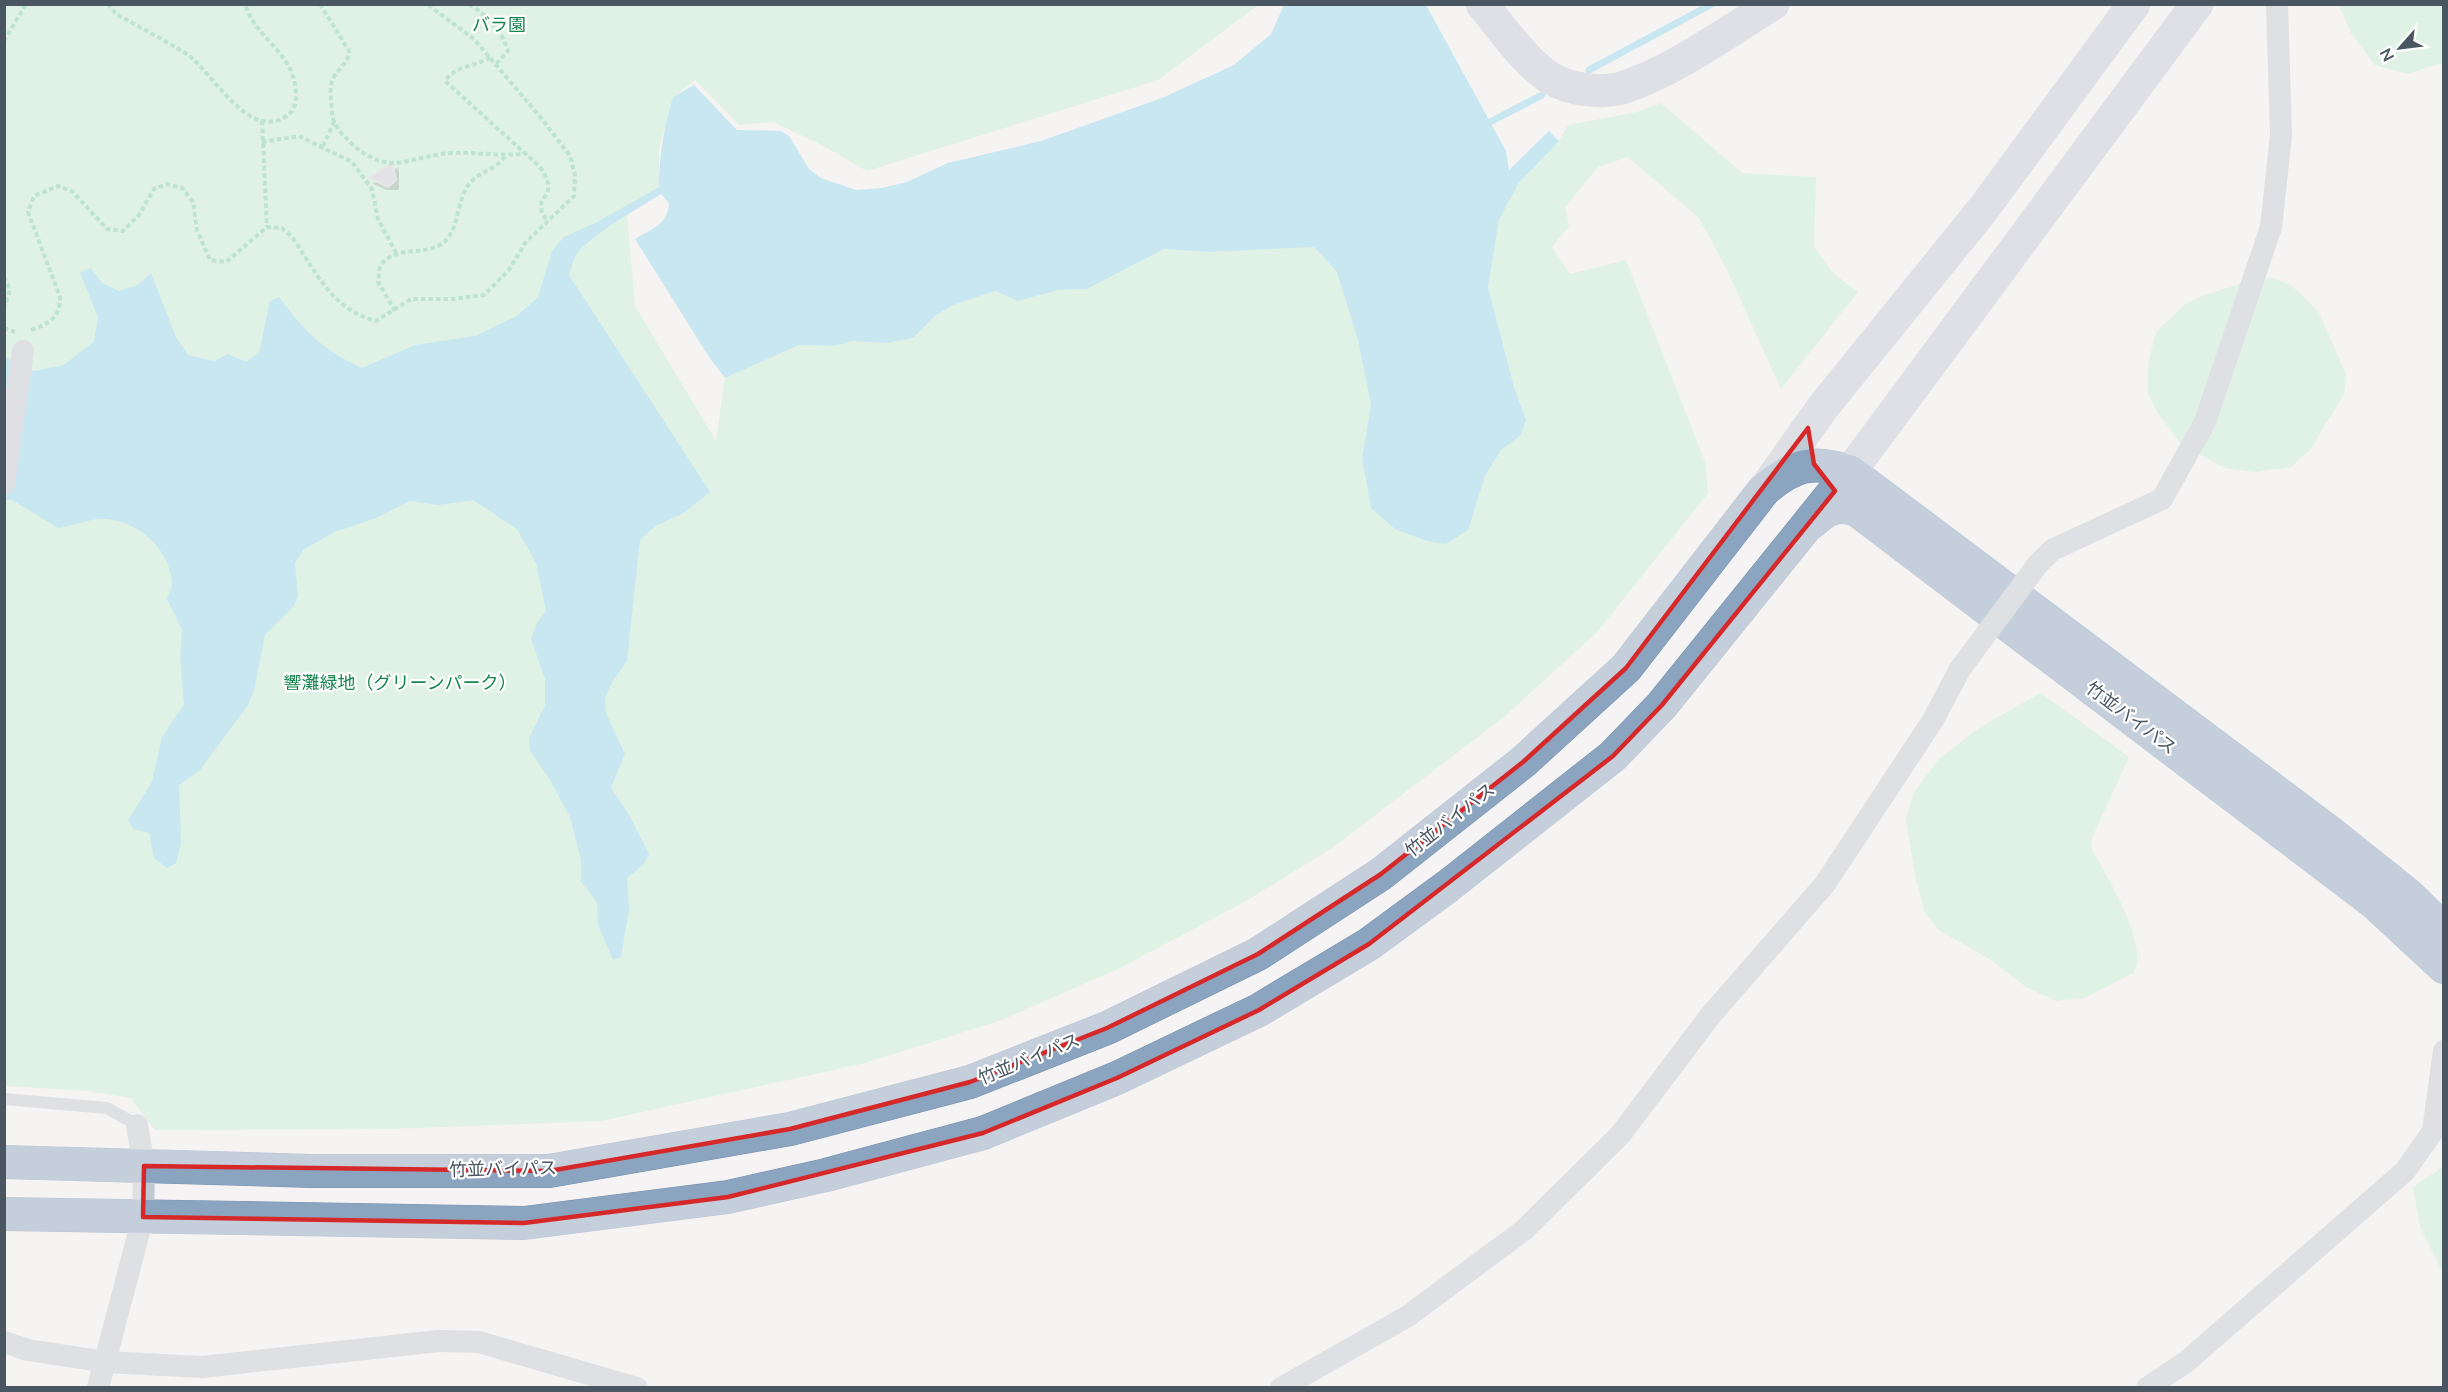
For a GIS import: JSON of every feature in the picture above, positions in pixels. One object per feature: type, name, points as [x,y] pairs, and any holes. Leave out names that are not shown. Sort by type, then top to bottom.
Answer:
[{"type":"highway","name":"竹並バイパス","points":[[4,1162],[313,1171],[549,1171],[790,1129],[970,1082],[1107,1028],[1258,954],[1381,874],[1523,762],[1626,668],[1764,490],[1781,475],[1814,464],[1830,465],[1854,491],[2375,903],[2444,967]]},
{"type":"highway","name":"竹並バイパス","points":[[1854,491],[2328,831],[2407,894],[2444,930]]},
{"type":"highway","points":[[4,1214],[524,1223],[728,1197],[826,1176],[983,1133],[1117,1078],[1259,1010],[1369,944],[1448,886],[1613,756],[1662,705],[1808,526],[1822,513],[1833,507],[1846,506],[1854,491]]},
{"type":"street","points":[[1482,4],[1522,51],[1550,78],[1580,89],[1619,89],[1652,76],[1773,4]]},
{"type":"street","points":[[1764,490],[1907,300],[1984,208],[2134,4]]},
{"type":"street","points":[[1854,491],[1872,443],[2197,4]]},
{"type":"street","points":[[1281,1388],[1408,1316],[1524,1230],[1620,1135],[1710,1016],[1825,884],[1933,720],[1960,669],[2038,564],[2052,550],[2162,498],[2205,422],[2271,227],[2281,135],[2277,4]]},
{"type":"street","points":[[4,484],[23,342]]},
{"type":"street","points":[[1808,429],[1806,440],[1814,464]]},
{"type":"street","points":[[2146,1388],[2186,1362],[2405,1172],[2433,1131],[2444,1051]]},
{"type":"street","points":[[98,1388],[143,1217],[144,1166],[137,1125]]},
{"type":"street","points":[[4,1342],[28,1350],[105,1362],[202,1367],[438,1341],[479,1342],[638,1388]]},
{"type":"lane","points":[[4,1099],[107,1108],[137,1125]]},
{"type":"path","points":[[4,41],[26,4]]},
{"type":"path","points":[[108,4],[116,14],[189,56],[247,115],[262,121],[278,122],[288,115],[296,104],[295,83],[287,59],[265,37],[245,4]]},
{"type":"path","points":[[320,4],[349,51],[349,57],[331,84],[334,121],[340,133],[369,158],[377,161],[407,162],[445,153],[482,152],[506,155],[527,153]]},
{"type":"path","points":[[23,342],[54,318],[60,308],[60,297],[28,212],[34,196],[58,186],[72,191],[107,229],[123,231],[139,215],[154,189],[167,184],[182,188],[193,202],[197,230],[210,260],[226,262],[267,227],[282,228],[292,237],[338,304],[359,317],[376,321],[411,299],[453,299],[484,295],[509,270],[525,243],[573,196],[575,175],[570,156],[490,57],[474,39],[427,4]]},
{"type":"path","points":[[469,4],[488,17],[503,36],[508,51],[496,64]]},
{"type":"path","points":[[490,57],[449,74],[445,81],[527,153],[549,181],[550,188],[540,206],[540,211],[548,222]]},
{"type":"path","points":[[262,121],[267,227]]},
{"type":"path","points":[[323,146],[334,121]]},
{"type":"path","points":[[262,142],[299,136],[352,162],[364,175],[372,189],[378,219],[396,253]]},
{"type":"path","points":[[395,311],[377,277],[385,260],[396,253],[431,249],[446,240],[470,183],[495,168],[506,155]]},
{"type":"path","points":[[4,277],[9,290],[4,308]]},
{"type":"highlighted area","points":[[1808,428],[1814,464],[1835,491],[1662,705],[1613,756],[1369,944],[1259,1010],[1117,1078],[983,1133],[728,1197],[524,1223],[143,1217],[144,1166],[549,1171],[790,1129],[970,1082],[1107,1028],[1258,954],[1381,874],[1523,762],[1626,668]]},
{"type":"green space","points":[[4,5],[1258,5],[1158,80],[867,171],[822,145],[773,122],[739,125],[695,80],[673,97],[659,149],[659,187],[626,206],[635,306],[716,441],[725,378],[799,345],[835,346],[852,341],[886,343],[913,338],[935,316],[953,305],[995,291],[1018,301],[1058,290],[1087,289],[1164,249],[1208,252],[1314,247],[1337,272],[1358,341],[1371,405],[1362,458],[1476,501],[1485,476],[1501,450],[1521,435],[1526,420],[1514,387],[1488,288],[1499,220],[1518,184],[1559,141],[1568,125],[1637,112],[1661,103],[1742,173],[1816,177],[1814,247],[1833,273],[1858,292],[1781,389],[1727,270],[1699,218],[1628,157],[1598,167],[1565,207],[1569,226],[1552,247],[1570,274],[1626,260],[1705,462],[1708,493],[1597,632],[1504,717],[1332,848],[1246,901],[1122,967],[1002,1020],[865,1063],[601,1121],[394,1129],[155,1130],[131,1098],[87,1091],[5,1086]]},
{"type":"green space","points":[[2339,5],[2443,5],[2443,63],[2407,74],[2375,65],[2351,33]]},
{"type":"green space","points":[[2274,278],[2292,286],[2318,311],[2346,374],[2344,394],[2310,450],[2291,467],[2254,472],[2225,468],[2182,445],[2158,414],[2148,394],[2148,364],[2156,332],[2185,304],[2204,295],[2242,283]]},
{"type":"green space","points":[[2041,693],[2129,757],[2091,840],[2092,850],[2116,893],[2132,929],[2137,962],[2133,973],[2084,998],[2056,1001],[2026,987],[1991,960],[1939,930],[1925,913],[1915,875],[1906,819],[1913,794],[1938,760],[1980,727]]},
{"type":"green space","points":[[2443,1167],[2443,1273],[2420,1227],[2413,1187]]},
{"type":"water","points":[[1284,5],[1426,5],[1506,151],[1509,170],[1549,131],[1559,141],[1518,184],[1499,220],[1488,287],[1514,387],[1526,420],[1521,435],[1501,450],[1485,476],[1468,530],[1446,544],[1427,541],[1395,529],[1371,508],[1362,458],[1371,405],[1358,341],[1337,272],[1314,247],[1208,252],[1164,249],[1087,289],[1058,290],[1018,301],[995,291],[953,305],[935,316],[913,338],[886,343],[852,341],[835,346],[799,345],[725,378],[709,357],[635,239],[653,229],[666,216],[669,203],[661,194],[590,241],[575,257],[569,275],[710,492],[682,514],[655,526],[640,540],[627,661],[605,697],[606,713],[625,754],[611,788],[628,813],[649,854],[644,864],[627,878],[629,910],[621,957],[613,960],[598,925],[597,902],[581,882],[581,860],[570,817],[549,778],[530,751],[529,738],[545,705],[545,679],[531,639],[537,623],[546,611],[536,563],[517,529],[473,500],[438,505],[410,501],[376,518],[335,532],[304,549],[295,563],[298,596],[294,606],[265,635],[254,690],[248,705],[200,770],[179,785],[181,843],[176,863],[167,868],[154,858],[149,833],[133,829],[128,820],[152,782],[162,737],[184,704],[180,658],[182,630],[167,599],[172,583],[169,568],[157,546],[148,536],[125,523],[99,519],[58,528],[12,500],[5,500],[4,357],[34,371],[64,365],[94,341],[98,317],[80,273],[91,268],[102,283],[119,291],[138,285],[151,273],[176,337],[188,355],[214,361],[228,354],[246,362],[259,353],[270,301],[279,297],[297,320],[325,347],[362,368],[415,345],[475,336],[517,316],[538,297],[552,251],[564,237],[597,222],[659,187],[663,142],[673,97],[694,85],[737,130],[781,131],[789,136],[809,169],[821,178],[856,190],[882,188],[907,182],[948,163],[1041,141],[1162,98],[1234,65],[1271,34]]},
{"type":"building","points":[[392,163],[396,180],[388,187],[369,178]]},
{"type":"waterway","points":[[1589,70],[1712,4]]},
{"type":"waterway","points":[[1490,122],[1542,95]]},
{"type":"park label","name":"バラ園","points":[[499,25]]},
{"type":"park label","name":"響灘緑地（グリーンパーク）","points":[[400,683]]}]
